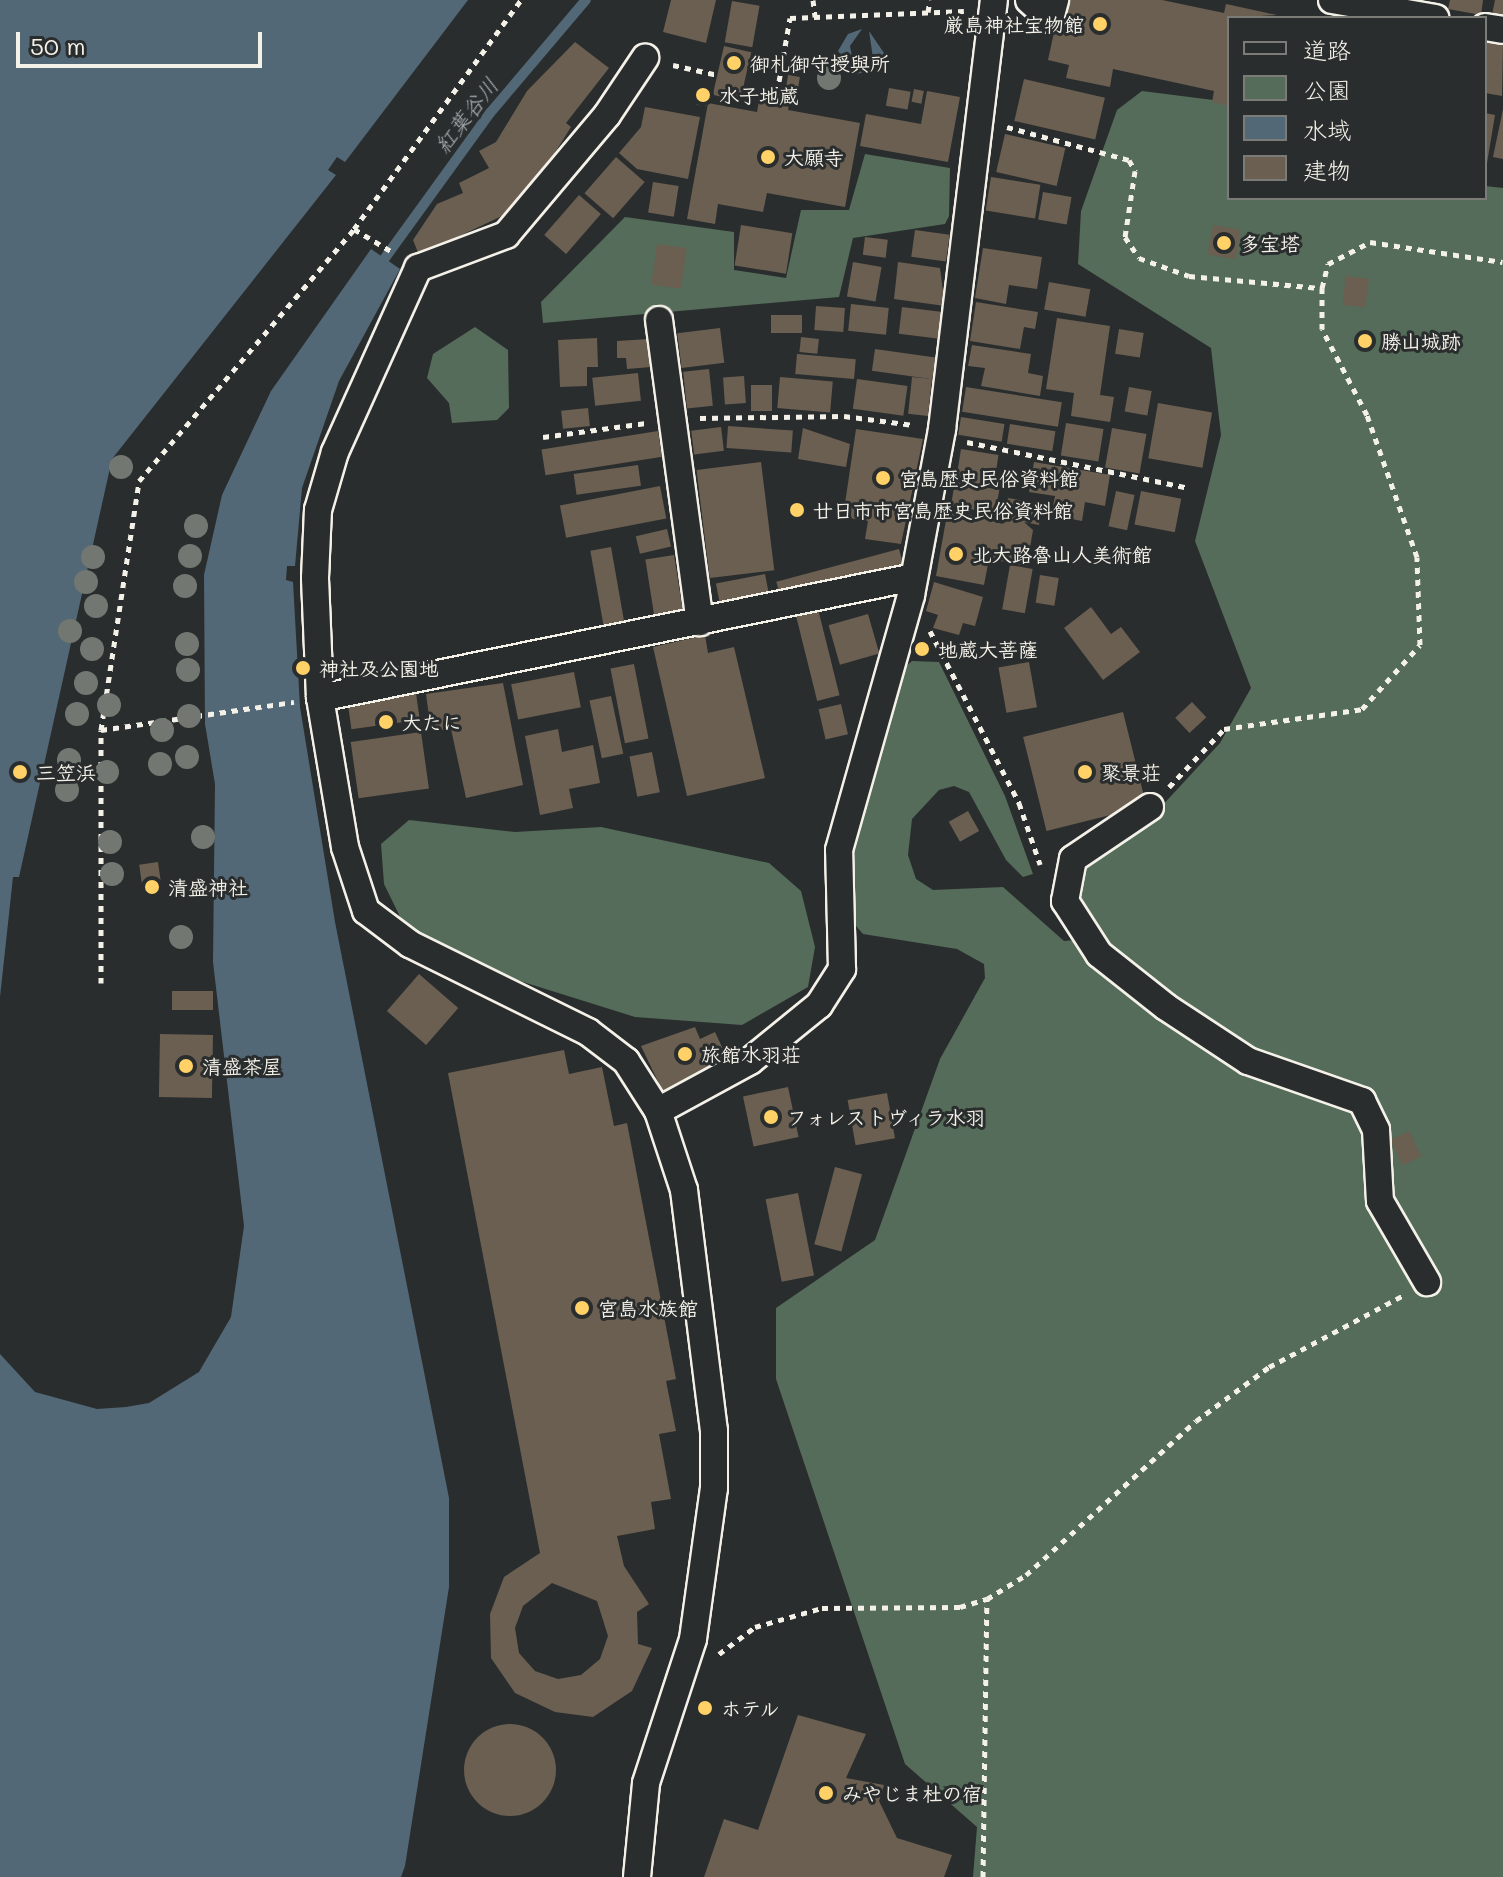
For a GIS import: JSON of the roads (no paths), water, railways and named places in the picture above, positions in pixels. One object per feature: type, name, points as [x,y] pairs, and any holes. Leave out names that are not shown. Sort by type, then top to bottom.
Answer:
[{"type":"street","points":[[1029,0],[1050,19],[1055,0]]},
{"type":"street","points":[[1332,0],[1424,16]]},
{"type":"street","points":[[658,1111],[750,1061],[819,1005],[842,969],[839,850],[914,577],[942,429],[994,5]]},
{"type":"street","points":[[637,1877],[656,1741],[686,1669],[714,1488],[714,1431],[684,1190],[658,1111],[626,1061],[588,1032],[410,944],[366,911],[345,847],[313,700],[318,510],[335,452],[418,268],[506,235],[607,115],[645,58]]},
{"type":"street","points":[[659,320],[700,622]]},
{"type":"street","points":[[313,700],[914,577]]},
{"type":"street","points":[[1150,807],[1073,859],[1065,901],[1099,954],[1166,1007],[1248,1061],[1341,1088],[1362,1101],[1376,1130],[1380,1201],[1427,1282]]},
{"type":"water","points":[[0,0],[468,0],[345,162],[337,157],[328,170],[336,175],[112,459],[19,877],[13,877],[0,997]]},
{"type":"water","points":[[862,29],[850,46],[853,62],[873,58],[869,31],[884,53],[875,70],[856,74],[838,51],[848,34]]},
{"type":"water","points":[[371,249],[400,269],[339,381],[302,488],[295,566],[287,566],[286,580],[293,582],[300,707],[335,922],[449,1498],[449,1587],[405,1866],[401,1877],[0,1877],[0,1354],[35,1392],[97,1409],[126,1407],[149,1403],[199,1372],[231,1317],[244,1226],[213,962],[215,784],[205,724],[204,575],[222,495],[271,391]]},
{"type":"waterway","name":"紅葉谷川","points":[[385,258],[490,113],[586,0]]},
{"type":"place","name":"厳島神社宝物館","points":[[1100,24]]},
{"type":"place","name":"御札御守授與所","points":[[734,63]]},
{"type":"place","name":"水子地蔵","points":[[703,95]]},
{"type":"place","name":"大願寺","points":[[768,157]]},
{"type":"place","name":"多宝塔","points":[[1224,243]]},
{"type":"place","name":"勝山城跡","points":[[1365,341]]},
{"type":"place","name":"宮島歴史民俗資料館","points":[[883,478]]},
{"type":"place","name":"廿日市市宮島歴史民俗資料館","points":[[797,510]]},
{"type":"place","name":"北大路魯山人美術館","points":[[956,554]]},
{"type":"place","name":"地蔵大菩薩","points":[[922,649]]},
{"type":"place","name":"神社及公園地","points":[[303,668]]},
{"type":"place","name":"大たに","points":[[386,722]]},
{"type":"place","name":"三笠浜","points":[[20,772]]},
{"type":"place","name":"聚景荘","points":[[1085,772]]},
{"type":"place","name":"清盛神社","points":[[152,887]]},
{"type":"place","name":"旅館水羽荘","points":[[685,1054]]},
{"type":"place","name":"清盛茶屋","points":[[186,1066]]},
{"type":"place","name":"フォレストヴィラ水羽","points":[[771,1117]]},
{"type":"place","name":"宮島水族館","points":[[582,1308]]},
{"type":"place","name":"ホテル","points":[[705,1708]]},
{"type":"place","name":"みやじま杜の宿","points":[[826,1793]]}]
